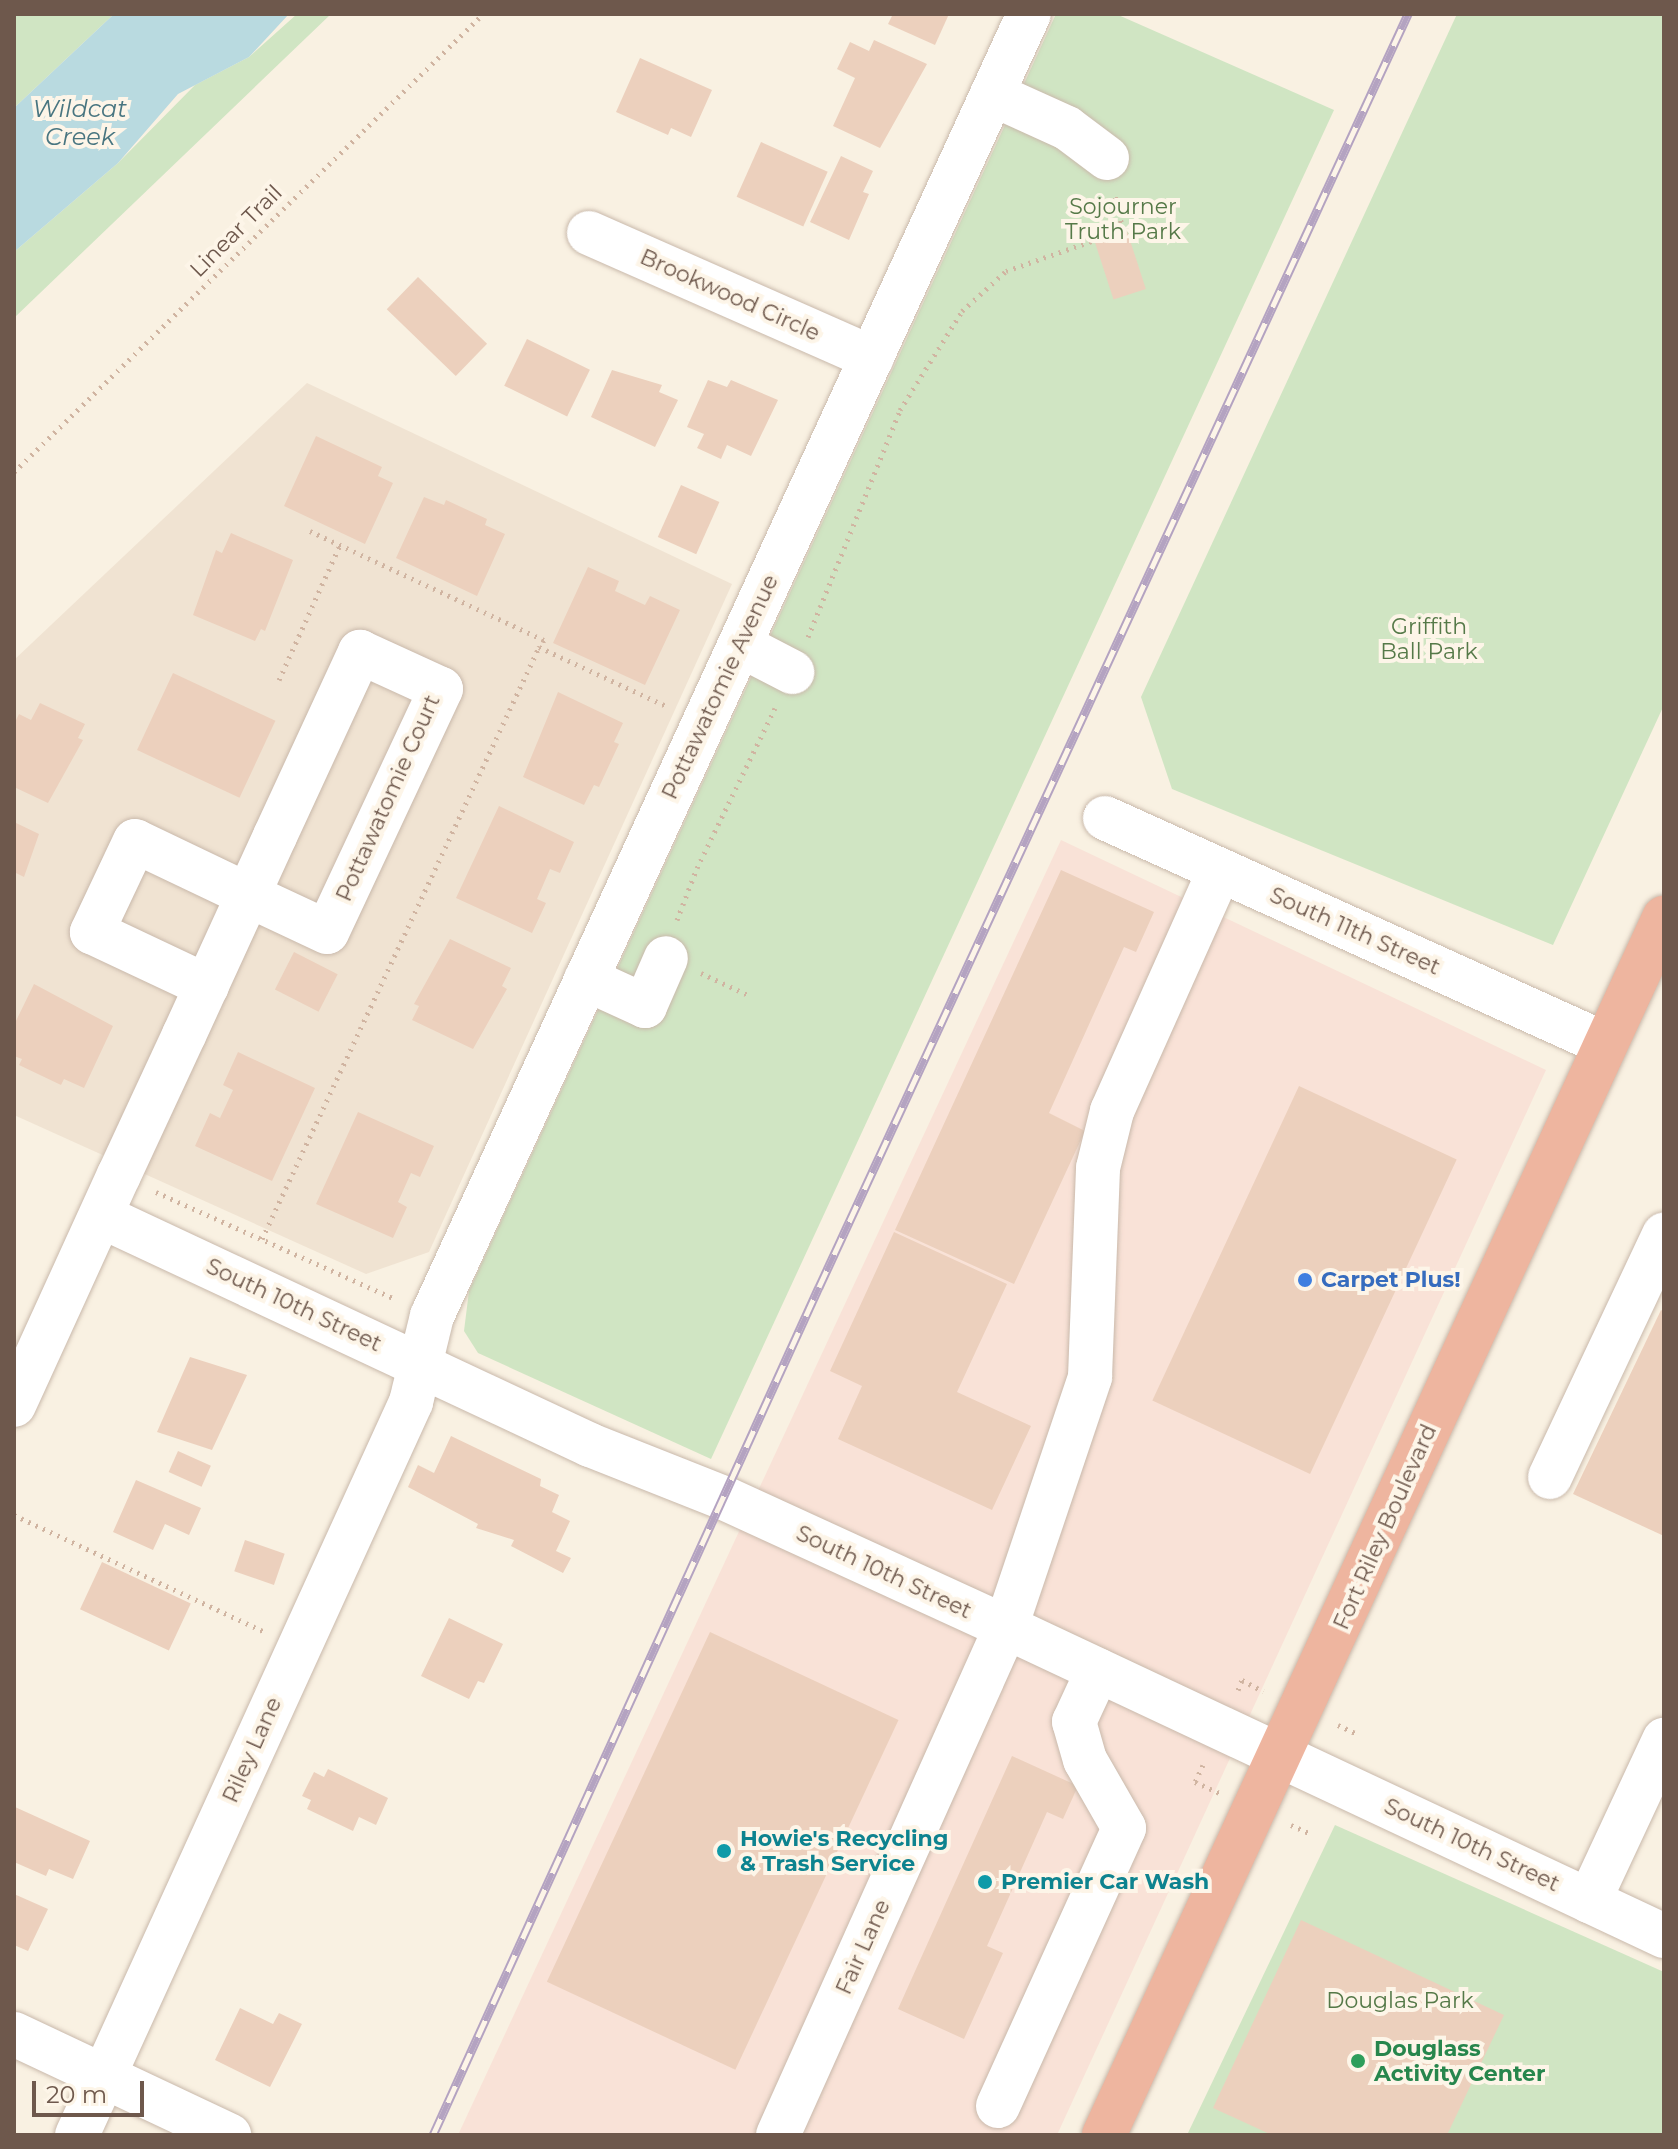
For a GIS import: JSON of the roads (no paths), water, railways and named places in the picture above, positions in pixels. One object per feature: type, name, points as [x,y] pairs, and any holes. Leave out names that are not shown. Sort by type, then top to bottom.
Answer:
[{"type":"highway","name":"Fort Riley Boulevard","points":[[1104,2135],[1664,918]]},
{"type":"street","name":"Pottawatomie Avenue","points":[[420,1363],[432,1316],[1029,14]]},
{"type":"street","points":[[992,94],[1067,128],[1107,158]]},
{"type":"street","name":"Brookwood Circle","points":[[589,233],[872,358]]},
{"type":"street","points":[[740,645],[792,672]]},
{"type":"street","name":"Pottawatomie Court","points":[[101,1216],[119,1175],[207,986],[248,895],[360,652],[441,689],[327,932],[248,895],[135,841],[92,932],[207,986]]},
{"type":"street","name":"South 11th Street","points":[[1105,818],[1605,1044]]},
{"type":"street","name":"Fair Lane","points":[[778,2135],[1006,1627],[1090,1377],[1098,1168],[1112,1111],[1220,870]]},
{"type":"street","points":[[586,979],[645,1006],[666,958]]},
{"type":"street","points":[[14,1405],[101,1216]]},
{"type":"street","name":"South 10th Street","points":[[101,1216],[590,1445],[724,1498],[1006,1627],[1664,1936]]},
{"type":"street","points":[[1550,1477],[1664,1235]]},
{"type":"street","name":"Riley Lane","points":[[77,2135],[411,1402],[420,1363]]},
{"type":"street","points":[[998,2106],[1124,1828],[1085,1760],[1074,1722],[1098,1670]]},
{"type":"street","points":[[1589,1901],[1664,1740]]},
{"type":"street","points":[[14,2034],[229,2135]]},
{"type":"water","name":"Wildcat Creek","points":[[114,14],[289,14],[249,57],[178,94],[118,163],[14,252],[14,108]]},
{"type":"railway","points":[[433,2135],[819,1287],[1408,14]]},
{"type":"place","name":"Carpet Plus!","points":[[1305,1280]]},
{"type":"place","name":"Howie's Recycling & Trash Service","points":[[724,1851]]},
{"type":"place","name":"Premier Car Wash","points":[[985,1882]]},
{"type":"place","name":"Douglass Activity Center","points":[[1358,2061]]},
{"type":"park label","name":"Sojourner Truth Park","points":[[1123,218]]},
{"type":"park label","name":"Griffith Ball Park","points":[[1429,638]]},
{"type":"park label","name":"Douglas Park","points":[[1400,2001]]}]
